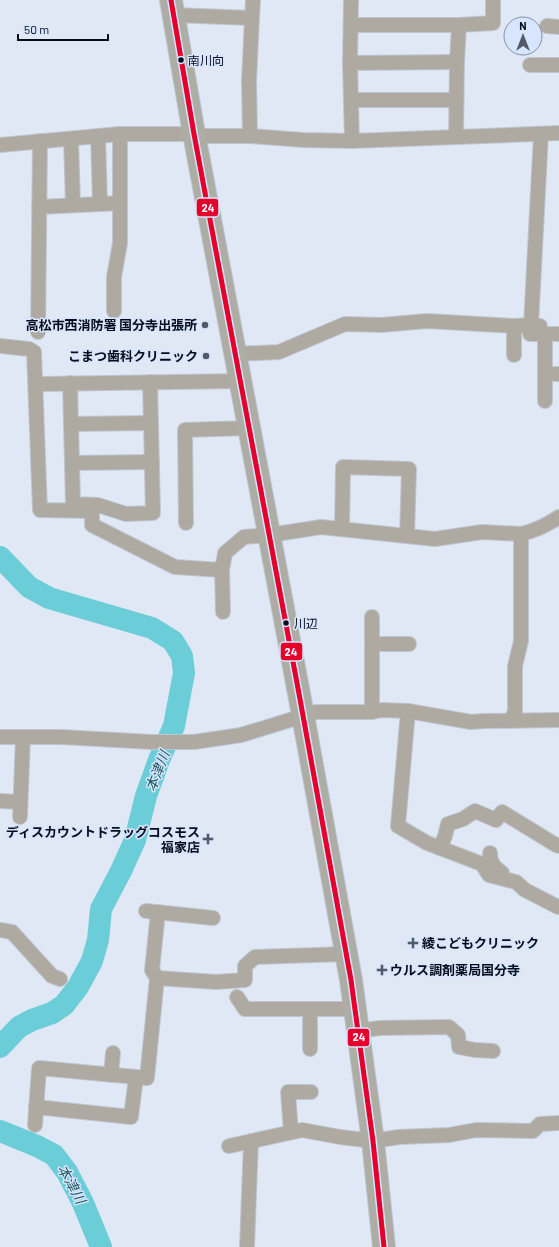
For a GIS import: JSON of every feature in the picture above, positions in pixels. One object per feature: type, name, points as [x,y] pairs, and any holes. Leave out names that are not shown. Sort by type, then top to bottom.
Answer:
[{"type":"main road","points":[[172,8],[346,954],[374,1140],[384,1247]]},
{"type":"street","points":[[250,136],[249,81],[253,0]]},
{"type":"street","points":[[351,0],[350,63],[352,140]]},
{"type":"street","points":[[351,25],[459,25],[493,23],[493,0]]},
{"type":"street","points":[[172,8],[252,18]]},
{"type":"street","points":[[456,137],[459,25]]},
{"type":"street","points":[[350,63],[457,62]]},
{"type":"street","points":[[530,65],[559,65]]},
{"type":"street","points":[[351,100],[456,100]]},
{"type":"street","points":[[0,145],[120,134],[194,134],[206,136],[250,136],[303,140],[352,140],[559,133]]},
{"type":"street","points":[[114,311],[114,277],[120,243],[120,134]]},
{"type":"street","points":[[541,134],[530,334],[559,334]]},
{"type":"street","points":[[98,136],[100,204]]},
{"type":"street","points":[[71,138],[73,205]]},
{"type":"street","points":[[38,332],[40,141]]},
{"type":"street","points":[[39,207],[120,203]]},
{"type":"street","points":[[236,354],[279,352],[345,324],[382,325],[427,321],[514,326],[559,326]]},
{"type":"street","points":[[514,326],[514,355]]},
{"type":"street","points":[[545,334],[545,401]]},
{"type":"street","points":[[0,346],[29,349],[34,352],[40,510],[92,511],[92,525],[175,567],[222,570]]},
{"type":"street","points":[[544,374],[559,374]]},
{"type":"street","points":[[42,384],[241,381]]},
{"type":"street","points":[[70,383],[73,504],[98,505],[126,514],[153,513],[150,382]]},
{"type":"street","points":[[71,424],[151,423]]},
{"type":"street","points":[[186,523],[185,430],[249,428]]},
{"type":"street","points":[[72,463],[152,462]]},
{"type":"street","points":[[342,528],[343,467],[409,469],[407,536]]},
{"type":"street","points":[[223,612],[222,570],[225,553],[244,536],[270,535],[321,526],[388,535],[435,539],[482,532],[521,534],[548,525],[559,517]]},
{"type":"street","points":[[511,721],[514,711],[515,666],[521,641],[521,534]]},
{"type":"street","points":[[372,617],[372,712]]},
{"type":"street","points":[[372,644],[409,644]]},
{"type":"street","points":[[0,737],[61,737],[152,742],[194,742],[240,735],[316,712],[372,712],[382,710],[408,711],[471,722],[559,720]]},
{"type":"street","points":[[408,711],[398,826],[427,843],[482,864],[488,875],[516,882]]},
{"type":"street","points":[[20,817],[23,737]]},
{"type":"street","points":[[0,801],[20,802]]},
{"type":"street","points":[[440,848],[446,836],[448,824],[463,819],[475,811],[496,820],[502,812],[559,846]]},
{"type":"street","points":[[490,853],[490,861],[497,869],[525,890],[558,907]]},
{"type":"street","points":[[35,1125],[39,1068],[147,1078],[157,978],[152,970],[152,912],[213,918]]},
{"type":"street","points":[[0,930],[12,932],[52,976],[60,979]]},
{"type":"street","points":[[157,978],[216,982],[246,980],[245,966],[255,957],[346,954]]},
{"type":"street","points":[[237,997],[245,1009],[355,1010]]},
{"type":"street","points":[[310,1009],[310,1049]]},
{"type":"street","points":[[358,1031],[380,1028],[449,1027],[458,1035],[459,1047],[492,1051]]},
{"type":"street","points":[[110,1075],[113,1053]]},
{"type":"street","points":[[36,1107],[131,1117],[136,1078]]},
{"type":"street","points":[[291,1132],[288,1092],[311,1092]]},
{"type":"street","points":[[229,1146],[302,1130],[340,1137],[374,1140],[399,1137],[450,1135],[476,1130],[533,1131],[540,1124],[559,1123]]},
{"type":"street","points":[[247,1247],[251,1141]]},
{"type":"waterway","name":"本津川","points":[[0,557],[29,587],[49,598],[152,628],[173,641],[182,656],[184,673],[174,726],[159,760],[146,796],[135,840],[101,909],[98,940],[92,961],[78,987],[64,1005],[52,1013],[32,1020],[19,1027],[0,1047]]},
{"type":"waterway","name":"本津川","points":[[0,1131],[37,1146],[54,1155],[67,1172],[83,1203],[101,1247]]},
{"type":"transit line","name":"24","points":[[171,0],[194,134],[351,980],[373,1141],[384,1247]]},
{"type":"place","name":"南川向","points":[[181,60]]},
{"type":"place","name":"高松市西消防署 国分寺出張所","points":[[205,325]]},
{"type":"place","name":"こまつ歯科クリニック","points":[[206,356]]},
{"type":"place","name":"川辺","points":[[286,623]]},
{"type":"place","name":"ディスカウントドラッグコスモス 福家店","points":[[208,839]]},
{"type":"place","name":"綾こどもクリニック","points":[[413,943]]},
{"type":"place","name":"ウルス調剤薬局国分寺","points":[[382,970]]}]
